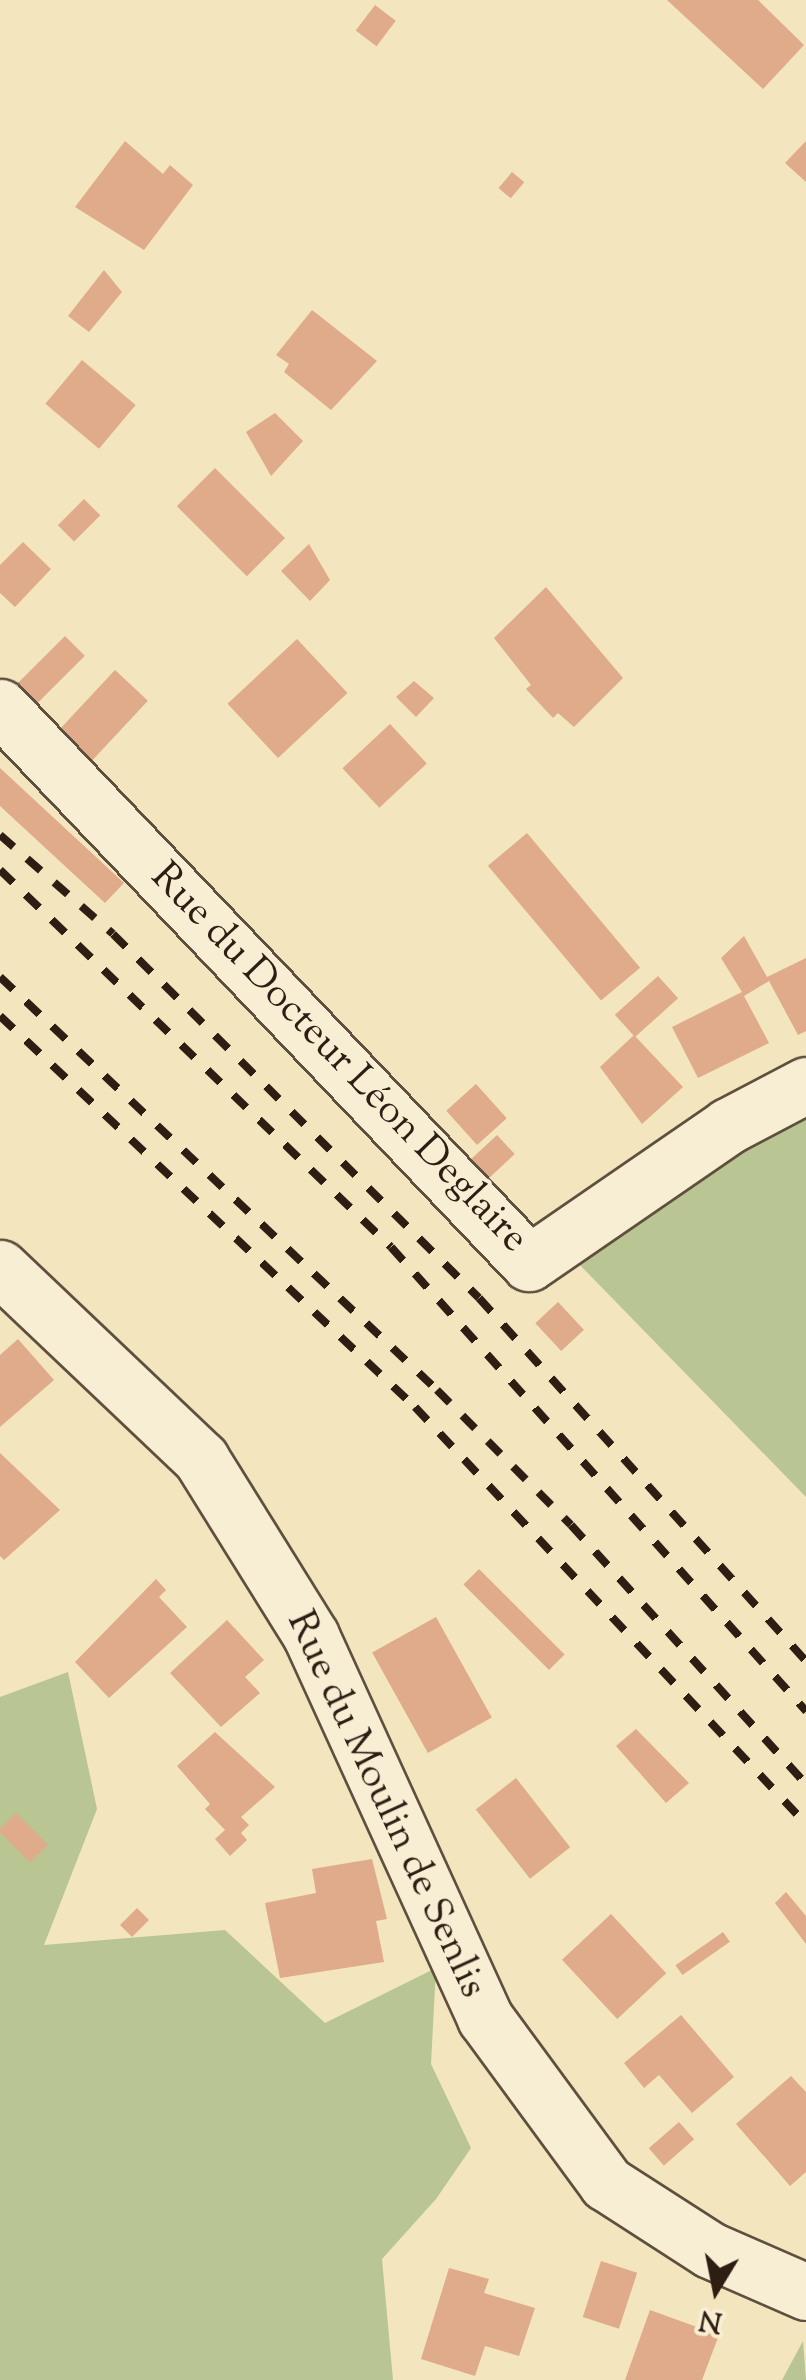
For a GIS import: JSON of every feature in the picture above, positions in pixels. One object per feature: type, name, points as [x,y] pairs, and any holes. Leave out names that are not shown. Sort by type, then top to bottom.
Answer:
[{"type":"street","name":"Rue du Docteur Léon Deglaire","points":[[0,708],[529,1263],[728,1126],[806,1085]]},
{"type":"street","name":"Rue du Moulin de Senlis","points":[[0,1268],[201,1459],[312,1636],[484,2018],[606,2184],[710,2250],[806,2292]]},
{"type":"green space","points":[[806,1118],[806,1497],[577,1262],[729,1158]]},
{"type":"green space","points":[[68,1672],[97,1809],[44,1945],[225,1930],[325,2023],[436,1968],[431,2064],[471,2148],[436,2199],[382,2259],[393,2380],[0,2380],[0,1697]]},
{"type":"green space","points":[[803,2341],[806,2380],[782,2380]]},
{"type":"building","points":[[667,0],[758,0],[804,45],[763,89]]},
{"type":"building","points":[[375,5],[396,21],[377,46],[356,31]]},
{"type":"building","points":[[125,141],[163,174],[170,165],[193,185],[144,250],[75,207]]},
{"type":"building","points":[[806,141],[806,182],[785,163]]},
{"type":"building","points":[[512,172],[524,182],[511,198],[499,188]]},
{"type":"building","points":[[104,270],[122,292],[89,332],[68,316]]},
{"type":"building","points":[[312,310],[377,361],[331,410],[284,372],[289,364],[276,355]]},
{"type":"building","points":[[82,360],[136,405],[99,449],[45,404]]},
{"type":"building","points":[[275,413],[303,441],[271,476],[246,432]]},
{"type":"building","points":[[215,468],[285,538],[247,576],[177,506]]},
{"type":"building","points":[[84,499],[100,515],[74,541],[58,525]]},
{"type":"building","points":[[23,542],[51,569],[15,607],[0,593],[0,565]]},
{"type":"building","points":[[309,544],[330,580],[310,601],[281,571]]},
{"type":"building","points":[[546,587],[623,678],[574,727],[558,713],[553,718],[526,689],[531,685],[494,638]]},
{"type":"building","points":[[65,636],[85,656],[28,712],[8,693]]},
{"type":"building","points":[[297,639],[347,693],[278,758],[228,704]]},
{"type":"building","points":[[115,670],[148,701],[84,769],[52,738]]},
{"type":"building","points":[[414,681],[434,698],[416,717],[396,697]]},
{"type":"building","points":[[390,724],[427,763],[379,808],[342,768]]},
{"type":"building","points":[[0,768],[124,883],[105,903],[0,806]]},
{"type":"building","points":[[527,833],[640,968],[601,1001],[488,866]]},
{"type":"building","points":[[744,936],[767,977],[806,958],[806,1031],[798,1035],[769,981],[744,996],[769,1043],[698,1078],[672,1027],[742,992],[721,958]]},
{"type":"building","points":[[658,976],[678,998],[635,1037],[615,1015]]},
{"type":"building","points":[[634,1035],[683,1087],[642,1124],[600,1067]]},
{"type":"building","points":[[476,1084],[507,1118],[477,1145],[446,1111]]},
{"type":"building","points":[[497,1135],[515,1154],[483,1184],[465,1165]]},
{"type":"building","points":[[558,1302],[584,1330],[561,1351],[535,1323]]},
{"type":"building","points":[[18,1339],[54,1380],[0,1427],[0,1355]]},
{"type":"building","points":[[0,1453],[60,1510],[4,1560],[0,1556]]},
{"type":"building","points":[[479,1569],[565,1655],[549,1670],[463,1585]]},
{"type":"building","points":[[156,1579],[166,1590],[159,1597],[187,1627],[109,1698],[75,1662]]},
{"type":"building","points":[[436,1617],[492,1718],[428,1753],[372,1652]]},
{"type":"building","points":[[227,1620],[264,1660],[245,1677],[260,1693],[221,1727],[170,1673]]},
{"type":"building","points":[[636,1729],[689,1783],[666,1803],[616,1746]]},
{"type":"building","points":[[215,1732],[275,1787],[241,1817],[249,1825],[241,1833],[247,1840],[230,1856],[215,1839],[225,1830],[205,1809],[210,1804],[177,1766]]},
{"type":"building","points":[[516,1778],[570,1847],[530,1879],[476,1809]]},
{"type":"building","points":[[16,1813],[48,1845],[30,1862],[0,1832]]},
{"type":"building","points":[[372,1859],[387,1919],[376,1921],[384,1962],[280,1978],[265,1903],[316,1893],[312,1869]]},
{"type":"building","points":[[786,1892],[806,1916],[806,1944],[775,1903]]},
{"type":"building","points":[[137,1908],[149,1920],[132,1937],[120,1925]]},
{"type":"building","points":[[611,1914],[666,1973],[617,2019],[562,1960]]},
{"type":"building","points":[[723,1932],[730,1942],[682,1975],[675,1965]]},
{"type":"building","points":[[681,2015],[734,2077],[692,2113],[659,2075],[644,2088],[624,2063]]},
{"type":"building","points":[[791,2076],[806,2092],[806,2172],[790,2186],[736,2124]]},
{"type":"building","points":[[679,2122],[694,2139],[664,2166],[649,2148]]},
{"type":"building","points":[[601,2261],[637,2273],[619,2329],[583,2317]]},
{"type":"building","points":[[449,2268],[489,2279],[484,2293],[535,2308],[519,2356],[485,2346],[475,2376],[421,2359]]},
{"type":"building","points":[[650,2310],[719,2335],[702,2380],[625,2380]]},
{"type":"railway","points":[[0,835],[113,934],[479,1298],[806,1661]]},
{"type":"railway","points":[[0,870],[391,1247],[806,1711]]},
{"type":"railway","points":[[0,977],[437,1390],[571,1525],[806,1784]]},
{"type":"railway","points":[[0,1016],[415,1407],[806,1824]]}]
